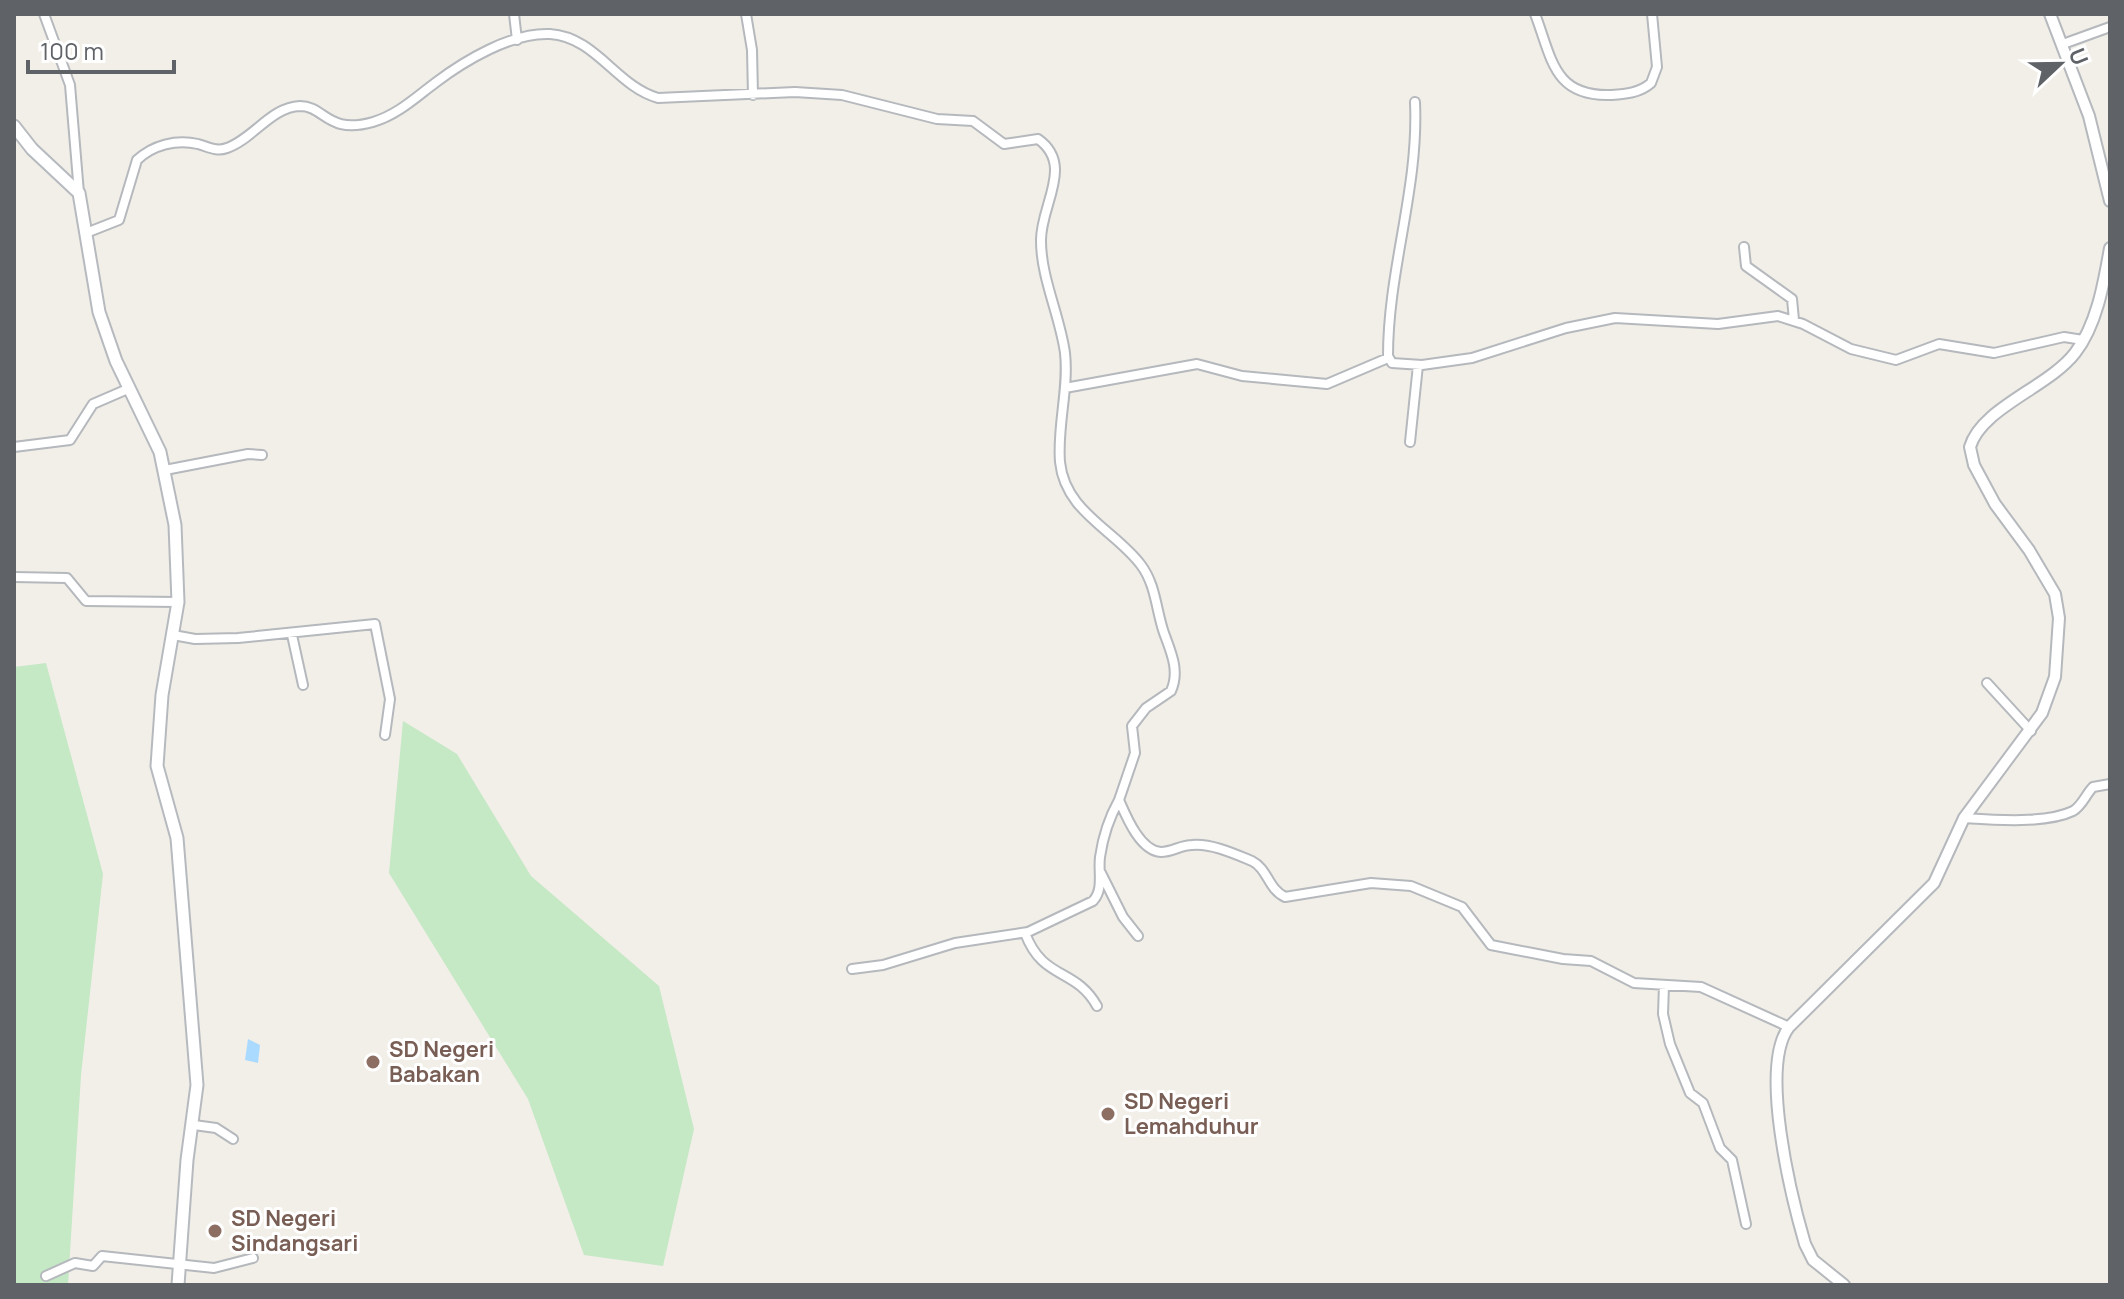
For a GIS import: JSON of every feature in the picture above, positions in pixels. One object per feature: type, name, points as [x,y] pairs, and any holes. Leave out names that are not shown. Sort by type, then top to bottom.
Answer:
[{"type":"main road","points":[[14,126],[32,149],[79,193],[99,312],[165,470],[178,544],[178,602],[162,695],[157,766],[177,838],[197,1085],[187,1160],[178,1285]]},
{"type":"street","points":[[44,14],[70,85],[79,193]]},
{"type":"street","points":[[514,14],[517,40]]},
{"type":"street","points":[[746,14],[753,95]]},
{"type":"street","points":[[1535,14],[1561,79],[1575,91],[1596,95],[1632,93],[1651,83],[1657,67],[1652,14]]},
{"type":"street","points":[[2050,14],[2099,151],[2110,201]]},
{"type":"street","points":[[2063,44],[2110,27]]},
{"type":"street","points":[[86,233],[111,226],[122,217],[134,165],[140,156],[157,147],[185,142],[217,150],[227,149],[269,119],[295,107],[307,107],[341,126],[377,121],[397,112],[459,67],[517,40],[551,34],[572,39],[594,52],[636,87],[658,98],[842,95],[937,119],[973,121],[1004,144],[1031,138],[1047,146],[1054,158],[1055,175],[1041,241],[1065,354],[1060,445],[1063,477],[1075,499],[1098,527],[1132,555],[1146,573],[1154,589],[1175,669],[1171,691],[1146,708],[1132,726],[1135,753],[1107,824],[1097,898],[1025,933],[955,943],[883,965],[852,969]]},
{"type":"street","points":[[1415,102],[1415,169],[1394,268],[1388,358],[1392,363],[1418,365],[1479,357],[1605,319],[1718,324],[1771,316],[1794,320],[1851,349],[1890,359],[1904,359],[1939,344],[1994,353],[2064,337],[2083,340]]},
{"type":"street","points":[[1744,247],[1746,266],[1792,299],[1794,320]]},
{"type":"street","points":[[1844,1285],[1808,1254],[1797,1219],[1776,1083],[1777,1050],[1789,1027],[1930,889],[1964,818],[2031,731],[2055,677],[2058,605],[2043,571],[1983,483],[1970,447],[1990,418],[2048,379],[2083,340],[2106,286],[2110,248]]},
{"type":"street","points":[[1065,388],[1197,364],[1242,376],[1327,384],[1388,358]]},
{"type":"street","points":[[1410,442],[1418,365]]},
{"type":"street","points":[[14,447],[70,440],[93,404],[130,388]]},
{"type":"street","points":[[165,470],[248,454],[262,455]]},
{"type":"street","points":[[14,577],[67,578],[86,601],[178,602]]},
{"type":"street","points":[[173,635],[204,639],[292,635],[375,624],[390,699],[385,735]]},
{"type":"street","points":[[292,635],[303,685]]},
{"type":"street","points":[[1987,683],[2031,731]]},
{"type":"street","points":[[1964,818],[2008,820],[2064,814],[2078,807],[2093,787],[2110,784]]},
{"type":"street","points":[[1119,800],[1134,829],[1150,847],[1161,852],[1193,844],[1237,855],[1257,865],[1274,889],[1285,897],[1344,890],[1371,883],[1411,886],[1462,907],[1491,945],[1563,959],[1591,961],[1630,982],[1701,987],[1789,1027]]},
{"type":"street","points":[[1099,869],[1123,917],[1138,936]]},
{"type":"street","points":[[1025,933],[1043,964],[1083,985],[1097,1006]]},
{"type":"street","points":[[1664,985],[1663,1014],[1670,1044],[1690,1093],[1703,1103],[1720,1148],[1732,1160],[1746,1224]]},
{"type":"street","points":[[194,1125],[216,1128],[233,1139]]},
{"type":"street","points":[[46,1276],[70,1264],[93,1266],[102,1256],[214,1268],[253,1258]]},
{"type":"green space","points":[[46,663],[103,874],[81,1075],[68,1285],[14,1285],[14,667]]},
{"type":"green space","points":[[403,721],[457,754],[531,876],[659,986],[694,1129],[663,1266],[584,1255],[528,1099],[389,873]]},
{"type":"water","points":[[248,1039],[260,1045],[258,1063],[245,1060]]},
{"type":"place","name":"SD Negeri Babakan","points":[[373,1062]]},
{"type":"place","name":"SD Negeri Lemahduhur","points":[[1108,1114]]},
{"type":"place","name":"SD Negeri Sindangsari","points":[[215,1231]]}]
